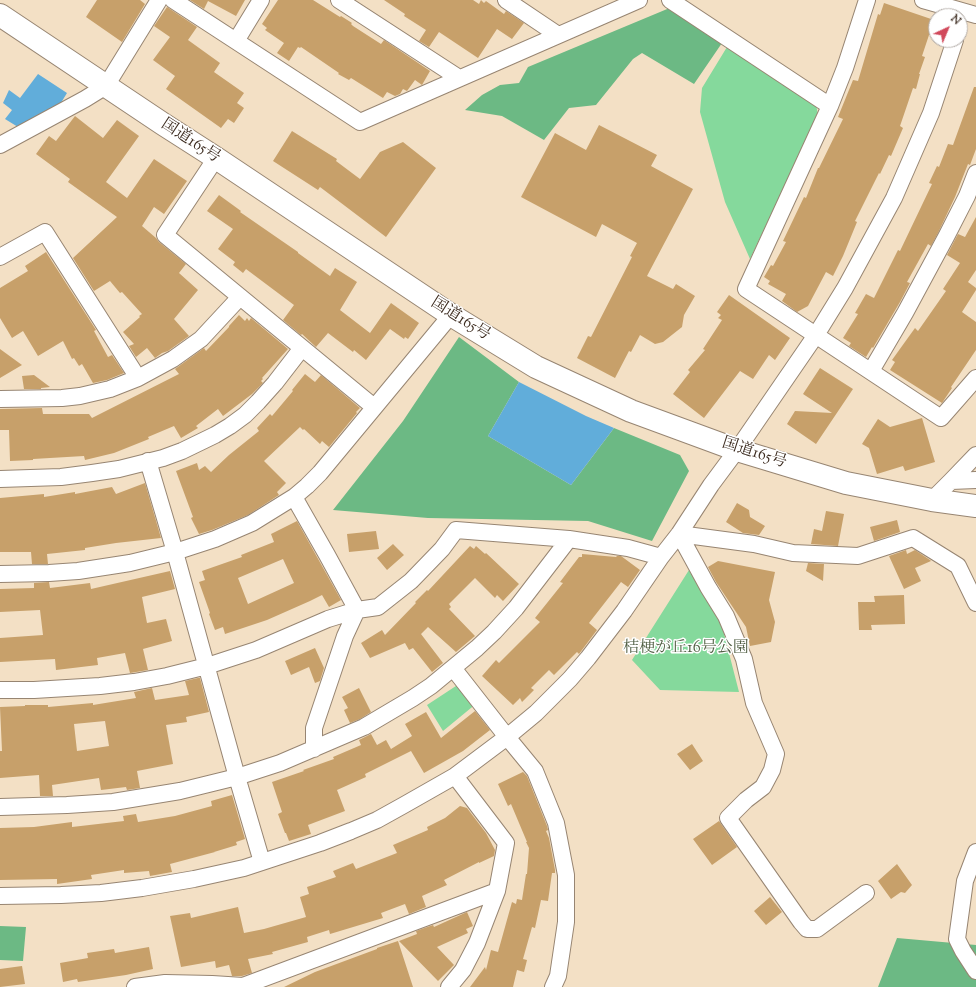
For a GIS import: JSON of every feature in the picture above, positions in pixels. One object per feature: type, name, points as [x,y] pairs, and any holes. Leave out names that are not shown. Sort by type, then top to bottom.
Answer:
[{"type":"highway","name":"国道165号","points":[[0,14],[451,315],[536,367],[631,411],[737,450],[846,483],[932,500],[976,506]]},
{"type":"street","points":[[0,145],[106,86],[159,0]]},
{"type":"street","points":[[173,0],[360,122],[639,0]]},
{"type":"street","points":[[236,41],[261,0]]},
{"type":"street","points":[[339,0],[459,78]]},
{"type":"street","points":[[506,0],[558,35]]},
{"type":"street","points":[[670,0],[830,106]]},
{"type":"street","points":[[867,0],[845,68],[830,106],[746,289],[941,418],[976,378]]},
{"type":"street","points":[[922,0],[950,8]]},
{"type":"street","points":[[0,896],[74,895],[135,889],[194,879],[244,868],[262,862],[351,831],[377,820],[454,776],[507,737],[536,713],[570,680],[624,611],[816,335],[845,288],[894,198],[931,112],[952,48]]},
{"type":"street","points":[[216,158],[165,235],[374,407]]},
{"type":"street","points":[[871,371],[926,276],[946,237],[971,199],[976,173]]},
{"type":"street","points":[[0,257],[45,232],[138,378]]},
{"type":"street","points":[[0,399],[62,398],[80,396],[110,389],[138,378],[173,360],[201,339],[240,297]]},
{"type":"street","points":[[0,574],[78,571],[130,563],[175,552],[215,539],[252,523],[294,497],[320,473],[451,315]]},
{"type":"street","points":[[0,479],[61,477],[119,469],[163,458],[182,451],[215,435],[245,415],[275,383],[302,348]]},
{"type":"street","points":[[932,500],[976,454]]},
{"type":"street","points":[[148,461],[262,862]]},
{"type":"street","points":[[951,481],[976,480]]},
{"type":"street","points":[[294,497],[357,610]]},
{"type":"street","points":[[0,690],[34,690],[100,686],[134,682],[167,676],[207,666],[256,650],[328,619],[357,610],[378,607],[410,581],[442,549],[456,530],[569,539],[628,548],[661,557]]},
{"type":"street","points":[[679,534],[754,544],[793,553],[858,556],[913,538],[958,566],[976,603]]},
{"type":"street","points":[[679,534],[726,616],[744,659],[754,703],[776,754],[772,770],[763,787],[746,800],[728,818],[807,929],[817,929],[866,893]]},
{"type":"street","points":[[0,807],[113,802],[180,791],[238,777],[280,763],[364,727],[431,686],[494,632],[516,608],[569,539]]},
{"type":"street","points":[[314,749],[314,728],[345,636],[357,610]]},
{"type":"street","points":[[453,668],[534,771],[556,823],[566,875],[566,922],[558,976],[553,987]]},
{"type":"street","points":[[449,987],[463,970],[477,943],[497,891],[506,843],[454,776]]},
{"type":"street","points":[[976,852],[965,881],[957,939],[976,971]]},
{"type":"street","points":[[134,987],[165,983],[243,986],[497,891]]},
{"type":"green space","points":[[672,7],[722,43],[694,84],[642,53],[633,59],[596,105],[569,108],[544,140],[502,116],[465,110],[482,95],[500,85],[519,83],[528,67]]},
{"type":"green space","points":[[727,47],[816,104],[818,115],[750,259],[725,202],[700,112],[702,88]]},
{"type":"green space","points":[[459,337],[519,382],[488,436],[571,485],[614,428],[680,455],[689,471],[652,541],[588,521],[428,518],[333,510],[403,421]]},
{"type":"green space","name":"桔梗が丘16号公園","points":[[689,570],[722,626],[739,692],[660,690],[632,660]]},
{"type":"green space","points":[[459,684],[477,703],[443,731],[427,705]]},
{"type":"green space","points":[[0,926],[26,927],[23,961],[0,960]]},
{"type":"green space","points":[[897,938],[976,945],[976,987],[878,987]]},
{"type":"water","points":[[38,74],[67,93],[56,111],[18,127],[5,119],[12,110],[3,103],[9,90],[20,98]]},
{"type":"water","points":[[519,382],[586,416],[614,428],[571,485],[488,436]]},
{"type":"building","points":[[97,0],[140,0],[145,4],[122,42],[86,17]]},
{"type":"building","points":[[190,0],[245,0],[236,16],[208,1],[204,9]]},
{"type":"building","points":[[278,0],[313,0],[352,23],[351,24],[353,26],[381,44],[384,40],[430,71],[422,85],[415,80],[407,91],[403,89],[400,94],[395,96],[387,92],[383,98],[351,78],[349,80],[338,74],[339,73],[301,47],[298,47],[289,61],[277,53],[284,43],[265,30],[267,28],[262,24]]},
{"type":"building","points":[[384,0],[473,0],[479,4],[481,0],[484,3],[486,1],[504,14],[506,11],[524,23],[512,39],[497,29],[478,58],[439,32],[429,47],[419,41],[426,30],[404,16],[405,14]]},
{"type":"building","points":[[884,3],[928,18],[928,38],[922,56],[925,57],[916,89],[913,88],[900,126],[903,128],[891,156],[889,155],[880,174],[879,173],[855,221],[857,222],[833,276],[826,272],[808,306],[797,312],[782,301],[786,294],[768,284],[770,281],[764,277],[771,265],[773,266],[786,242],[783,241],[804,197],[806,198],[818,168],[843,119],[838,117],[853,80],[858,81],[878,14],[880,15]]},
{"type":"building","points":[[167,7],[197,27],[188,40],[220,63],[214,72],[244,93],[237,103],[244,108],[234,123],[228,119],[221,128],[166,89],[175,76],[153,60],[170,37],[154,26]]},
{"type":"building","points":[[974,87],[976,87],[976,149],[970,165],[968,164],[955,197],[931,246],[928,244],[907,282],[910,283],[900,302],[873,348],[872,347],[866,357],[849,346],[851,343],[843,338],[858,314],[855,313],[866,294],[874,298],[898,250],[900,251],[932,184],[929,183],[937,166],[939,167],[948,144],[953,145]]},
{"type":"building","points":[[75,116],[103,138],[117,120],[139,136],[106,182],[127,198],[154,159],[187,181],[164,214],[154,207],[142,226],[186,264],[179,273],[198,290],[174,319],[189,336],[155,358],[147,348],[136,357],[129,346],[134,344],[123,332],[142,314],[110,281],[94,291],[73,258],[117,217],[68,182],[70,179],[36,154],[49,136],[56,141]]},
{"type":"building","points":[[599,125],[657,155],[651,166],[693,189],[647,276],[673,289],[676,284],[695,296],[684,315],[682,327],[663,342],[655,344],[640,335],[631,352],[629,351],[615,378],[577,358],[588,336],[591,337],[632,257],[630,256],[637,243],[602,224],[596,237],[521,197],[555,133],[586,150]]},
{"type":"building","points":[[292,131],[337,159],[336,161],[360,179],[380,152],[403,142],[436,168],[386,237],[320,187],[318,190],[273,161]]},
{"type":"building","points":[[219,195],[241,211],[240,212],[330,276],[335,268],[357,282],[340,310],[370,333],[391,303],[419,323],[408,339],[405,337],[404,339],[390,329],[366,360],[354,350],[353,352],[328,333],[316,347],[283,320],[294,305],[246,269],[243,273],[233,265],[235,262],[218,249],[233,229],[207,211]]},
{"type":"building","points":[[976,217],[976,270],[968,282],[976,288],[976,290],[962,312],[976,322],[976,350],[942,403],[890,370],[895,362],[892,360],[915,328],[918,331],[946,291],[943,289],[960,263],[947,255],[958,234],[965,237]]},
{"type":"building","points":[[46,252],[96,330],[94,331],[108,357],[112,355],[124,373],[107,380],[93,383],[82,364],[79,366],[74,358],[72,359],[63,341],[38,356],[23,331],[12,338],[0,318],[0,288],[28,271],[25,266]]},
{"type":"building","points":[[729,295],[790,338],[775,360],[769,355],[753,379],[740,371],[704,418],[673,394],[690,372],[688,370],[705,350],[703,349],[722,320],[718,318],[721,315],[717,312]]},
{"type":"building","points":[[239,315],[245,321],[247,318],[249,321],[251,318],[288,349],[262,378],[263,379],[261,381],[263,383],[252,394],[223,416],[218,409],[196,426],[198,428],[181,438],[174,426],[148,437],[149,439],[114,453],[85,460],[84,456],[10,461],[9,430],[0,430],[0,409],[42,408],[43,414],[89,414],[92,418],[179,374],[175,369],[204,348],[206,351]]},
{"type":"building","points":[[0,349],[22,365],[0,378]]},
{"type":"building","points":[[820,368],[853,389],[816,444],[787,424],[795,411],[832,413],[803,394]]},
{"type":"building","points":[[305,374],[315,382],[321,375],[360,408],[356,412],[357,413],[329,447],[322,441],[320,444],[300,427],[264,461],[286,483],[277,492],[279,495],[248,515],[199,534],[191,518],[193,517],[176,471],[197,463],[199,470],[205,466],[211,472],[229,455],[259,431],[257,428],[270,414],[272,416]]},
{"type":"building","points":[[34,375],[50,387],[41,389],[24,389],[22,376]]},
{"type":"building","points":[[922,418],[935,462],[905,471],[903,466],[877,474],[869,448],[862,444],[878,419],[890,427]]},
{"type":"building","points":[[145,483],[161,538],[116,543],[85,548],[85,550],[47,554],[48,564],[32,564],[31,552],[0,552],[0,498],[44,494],[44,497],[75,492],[75,494],[112,487],[116,494]]},
{"type":"building","points":[[737,503],[749,510],[750,517],[765,526],[759,535],[743,533],[726,522]]},
{"type":"building","points":[[826,511],[844,514],[838,546],[811,544],[814,529],[822,531]]},
{"type":"building","points":[[897,520],[900,532],[874,541],[870,527]]},
{"type":"building","points":[[297,521],[341,600],[329,607],[322,595],[267,620],[225,634],[223,627],[215,630],[199,582],[205,580],[202,571],[242,557],[241,555],[274,542],[271,534]],"holes":[[[283,559],[294,583],[248,604],[238,578]]]},
{"type":"building","points":[[376,531],[379,549],[349,552],[347,534]]},
{"type":"building","points":[[393,544],[404,555],[387,570],[377,558]]},
{"type":"building","points":[[470,546],[474,549],[476,546],[485,554],[486,553],[519,584],[503,601],[497,595],[495,598],[475,578],[449,604],[451,607],[449,609],[475,636],[456,652],[428,627],[421,634],[443,663],[432,672],[413,648],[409,650],[405,643],[370,658],[361,643],[382,630],[385,635]]},
{"type":"building","points":[[906,550],[907,554],[915,550],[931,561],[915,568],[921,581],[904,589],[889,556]]},
{"type":"building","points":[[582,554],[616,557],[621,556],[640,570],[628,587],[621,582],[589,623],[597,630],[579,654],[577,652],[554,675],[549,670],[531,688],[534,690],[522,702],[520,698],[513,705],[482,676],[496,660],[499,663],[540,622],[535,618],[563,583],[560,582],[579,557],[582,557]]},
{"type":"building","points":[[718,561],[775,572],[769,600],[775,622],[771,642],[750,646],[746,627],[716,582],[708,567]]},
{"type":"building","points":[[808,563],[824,564],[823,581],[806,571]]},
{"type":"building","points":[[170,571],[175,589],[142,597],[147,623],[166,619],[172,641],[143,649],[148,670],[130,673],[125,653],[97,658],[98,665],[56,670],[55,659],[0,662],[0,638],[43,635],[40,610],[0,612],[0,589],[34,588],[34,583],[49,582],[50,588],[90,583],[91,589]]},
{"type":"building","points":[[904,595],[905,624],[871,625],[872,630],[859,630],[858,602],[875,602],[874,596]]},
{"type":"building","points":[[315,648],[324,668],[320,681],[315,683],[309,667],[291,675],[285,661]]},
{"type":"building","points":[[200,678],[209,712],[186,717],[187,722],[166,725],[173,764],[137,771],[140,788],[127,790],[126,787],[101,790],[99,778],[52,785],[53,796],[40,796],[39,775],[0,778],[0,751],[2,751],[0,707],[48,705],[48,707],[93,703],[93,705],[136,698],[134,692],[152,688],[155,700],[189,695],[185,681]],"holes":[[[105,721],[109,746],[77,751],[74,724]]]},
{"type":"building","points":[[359,688],[371,712],[350,723],[344,710],[348,708],[342,697]]},
{"type":"building","points":[[475,711],[490,730],[463,751],[424,773],[411,751],[365,774],[366,777],[337,790],[345,811],[308,825],[311,834],[289,841],[278,814],[282,812],[272,782],[334,759],[333,757],[361,745],[359,740],[371,734],[377,745],[386,740],[391,749],[412,736],[405,724],[426,712],[441,738]]},
{"type":"building","points":[[692,744],[703,761],[690,770],[677,754]]},
{"type":"building","points":[[523,772],[527,776],[547,826],[548,830],[546,831],[549,838],[555,873],[552,873],[548,901],[541,900],[535,928],[532,927],[523,959],[527,960],[524,972],[517,970],[513,987],[470,987],[485,967],[486,970],[491,950],[498,952],[512,902],[516,904],[517,899],[522,900],[527,874],[529,848],[511,804],[508,806],[498,784]]},
{"type":"building","points":[[232,795],[245,839],[236,842],[237,845],[170,864],[172,872],[150,876],[149,871],[124,873],[124,870],[91,875],[92,879],[57,884],[57,879],[0,880],[0,828],[34,827],[72,822],[72,827],[124,821],[123,816],[136,814],[138,822],[175,816],[212,806],[211,801]]},
{"type":"building","points":[[460,806],[467,808],[486,833],[495,850],[494,856],[444,880],[447,885],[422,896],[426,907],[409,914],[405,904],[381,913],[383,918],[330,934],[329,930],[307,937],[308,942],[272,952],[273,954],[248,959],[252,973],[242,976],[232,976],[229,965],[216,968],[215,961],[181,967],[170,916],[190,913],[191,918],[238,907],[244,933],[306,917],[300,897],[309,894],[307,887],[336,877],[333,871],[353,863],[356,869],[397,853],[393,845],[428,830],[427,827],[445,818]]},
{"type":"building","points":[[719,821],[737,847],[712,865],[693,839]]},
{"type":"building","points":[[897,864],[912,885],[905,893],[901,892],[891,899],[878,881]]},
{"type":"building","points":[[770,897],[782,912],[766,925],[754,911]]},
{"type":"building","points":[[467,912],[473,926],[466,929],[468,933],[437,947],[454,965],[438,981],[399,941],[417,934],[416,931],[433,925],[434,927]]},
{"type":"building","points":[[398,941],[413,987],[284,987],[315,972]]},
{"type":"building","points":[[149,947],[153,969],[126,975],[78,982],[77,979],[63,982],[60,963],[88,958],[87,953],[114,949],[115,953]]},
{"type":"building","points":[[22,966],[25,984],[0,987],[0,969]]}]
